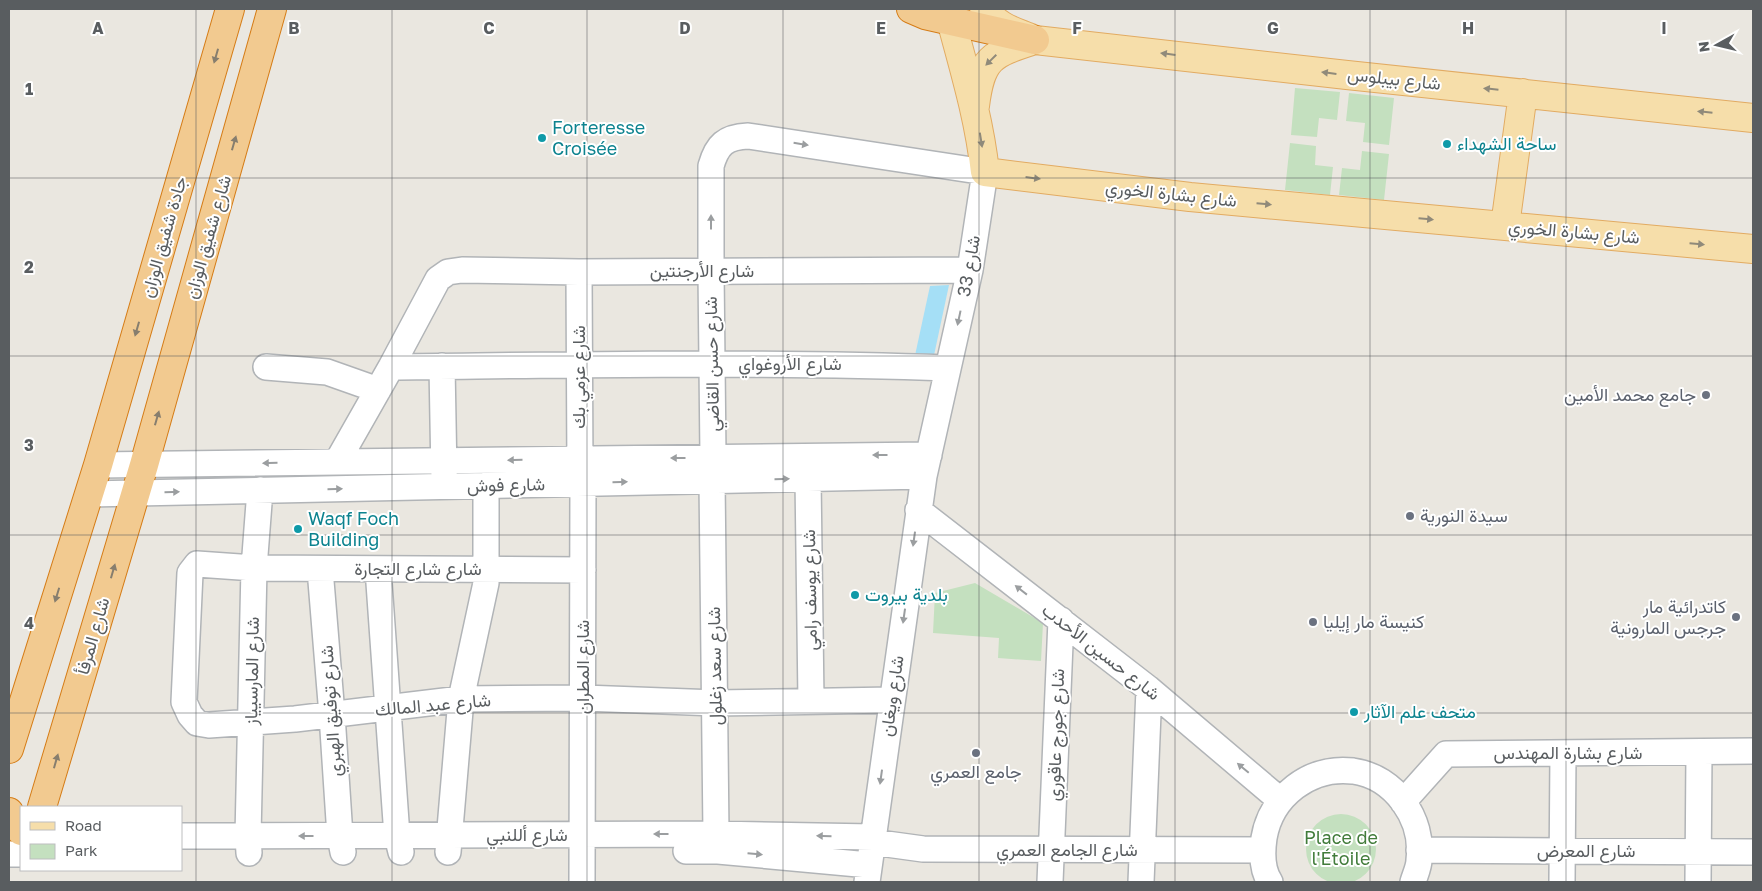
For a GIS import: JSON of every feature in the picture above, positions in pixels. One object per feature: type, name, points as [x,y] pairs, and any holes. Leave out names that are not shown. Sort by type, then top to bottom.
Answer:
[{"type":"highway","name":"جادة شفيق الوزان","points":[[98,465],[230,9]]},
{"type":"highway","name":"شارع شفيق الوزان","points":[[144,465],[272,9]]},
{"type":"highway","points":[[911,9],[925,15],[949,15],[1034,40]]},
{"type":"highway","points":[[9,749],[98,465]]},
{"type":"highway","name":"شارع المرفأ","points":[[45,804],[144,465]]},
{"type":"highway","points":[[9,812],[12,820],[20,829]]},
{"type":"highway","points":[[9,844],[20,837]]},
{"type":"main road","points":[[984,9],[1001,26],[1034,40]]},
{"type":"main road","name":"شارع 33","points":[[949,15],[974,109],[985,172]]},
{"type":"main road","points":[[974,109],[979,80],[982,70],[988,62],[995,55],[1034,40]]},
{"type":"main road","name":"شارع بيبلوس","points":[[1034,40],[1753,118]]},
{"type":"main road","points":[[1505,226],[1523,93]]},
{"type":"main road","name":"شارع بشارة الخوري","points":[[985,172],[1190,197],[1753,248]]},
{"type":"street","name":"شارع بشارة الخوري","points":[[711,271],[711,166],[720,145],[729,139],[738,136],[748,136],[985,172]]},
{"type":"street","name":"شارع 33","points":[[918,510],[926,465],[970,270],[985,172]]},
{"type":"street","name":"شارع الأرجنتين","points":[[391,367],[438,279],[448,272],[462,270],[579,272],[970,270]]},
{"type":"street","name":"شارع حسن القاضي","points":[[711,271],[713,469]]},
{"type":"street","name":"شارع عزمي بك","points":[[579,272],[580,458],[582,483]]},
{"type":"street","name":"شارع الأروغواي","points":[[391,367],[712,364],[864,365],[948,368]]},
{"type":"street","points":[[442,366],[445,486]]},
{"type":"street","points":[[266,367],[327,372],[378,390]]},
{"type":"street","points":[[337,462],[391,367]]},
{"type":"street","name":"شارع فوش","points":[[98,465],[580,458],[808,478],[926,465]]},
{"type":"street","name":"شارع فوش","points":[[88,494],[582,483],[713,469],[926,465]]},
{"type":"street","name":"شارع سعد زغلول","points":[[713,469],[717,842]]},
{"type":"street","name":"شارع يوسف رامي","points":[[808,478],[811,701]]},
{"type":"street","name":"شارع المطران","points":[[582,483],[584,698],[582,882]]},
{"type":"street","points":[[448,844],[461,699],[486,584],[486,485]]},
{"type":"street","name":"شارع المارسيياز","points":[[249,844],[254,568],[260,490]]},
{"type":"street","name":"شارع حسين الأحدب","points":[[918,510],[1149,689],[1280,800]]},
{"type":"street","name":"شارع ويغان","points":[[870,857],[918,510]]},
{"type":"street","name":"شارع عبد المالك","points":[[254,568],[197,564],[190,573],[184,702],[196,723],[208,725],[295,719],[461,699],[584,698],[716,702],[892,700]]},
{"type":"street","name":"شارع شارع التجارة","points":[[254,568],[583,570]]},
{"type":"street","name":"شارع توفيق الهبري","points":[[320,569],[342,844]]},
{"type":"street","points":[[378,569],[399,844]]},
{"type":"street","name":"شارع جورج عاقوري","points":[[1050,882],[1061,620]]},
{"type":"street","points":[[1141,882],[1149,689]]},
{"type":"street","name":"شارع بشارة المهندس","points":[[1403,802],[1446,754],[1753,751]]},
{"type":"street","points":[[1698,882],[1699,752]]},
{"type":"street","points":[[1562,882],[1563,753]]},
{"type":"street","points":[[1270,882],[1267,878],[1262,850],[1266,823],[1280,800],[1300,782],[1326,772],[1353,772],[1379,780],[1398,795],[1412,814],[1419,837],[1420,861],[1413,882]]},
{"type":"street","name":"شارع أللنبي","points":[[182,836],[249,844],[717,842],[870,857]]},
{"type":"street","name":"شارع أللنبي","points":[[182,852],[249,844]]},
{"type":"street","name":"شارع الجامع العمري","points":[[870,857],[923,849],[1262,850]]},
{"type":"street","name":"شارع المعرض","points":[[1420,850],[1753,852]]},
{"type":"green space","points":[[1295,88],[1340,92],[1337,120],[1319,118],[1317,137],[1291,135]]},
{"type":"green space","points":[[1349,93],[1394,98],[1389,145],[1363,142],[1365,123],[1346,121]]},
{"type":"green space","points":[[1290,143],[1316,146],[1315,165],[1333,167],[1330,195],[1285,190]]},
{"type":"green space","points":[[1362,151],[1389,154],[1384,200],[1339,195],[1342,168],[1360,170]]},
{"type":"green space","points":[[975,583],[1043,623],[1041,661],[998,658],[999,638],[933,633],[935,593]]},
{"type":"green space","name":"Place de l'Étoile","points":[[1348,814],[1361,820],[1370,829],[1374,835],[1376,849],[1374,863],[1366,874],[1355,882],[1334,884],[1327,882],[1316,874],[1308,863],[1306,842],[1308,835],[1316,824],[1327,816]]},
{"type":"water","points":[[949,285],[933,360],[914,360],[930,286]]},
{"type":"place","name":"Forteresse Croisée","points":[[542,138]]},
{"type":"place","name":"ساحة الشهداء","points":[[1447,144]]},
{"type":"place","name":"جامع محمد الأمين","points":[[1706,395]]},
{"type":"place","name":"سيدة النورية","points":[[1410,516]]},
{"type":"place","name":"Waqf Foch Building","points":[[298,529]]},
{"type":"place","name":"بلدية بيروت","points":[[855,595]]},
{"type":"place","name":"كاتدرائية مار جرجس المارونية","points":[[1736,617]]},
{"type":"place","name":"كنيسة مار إيليا","points":[[1313,622]]},
{"type":"place","name":"متحف علم الآثار","points":[[1354,712]]},
{"type":"place","name":"جامع العمري","points":[[976,753]]}]
